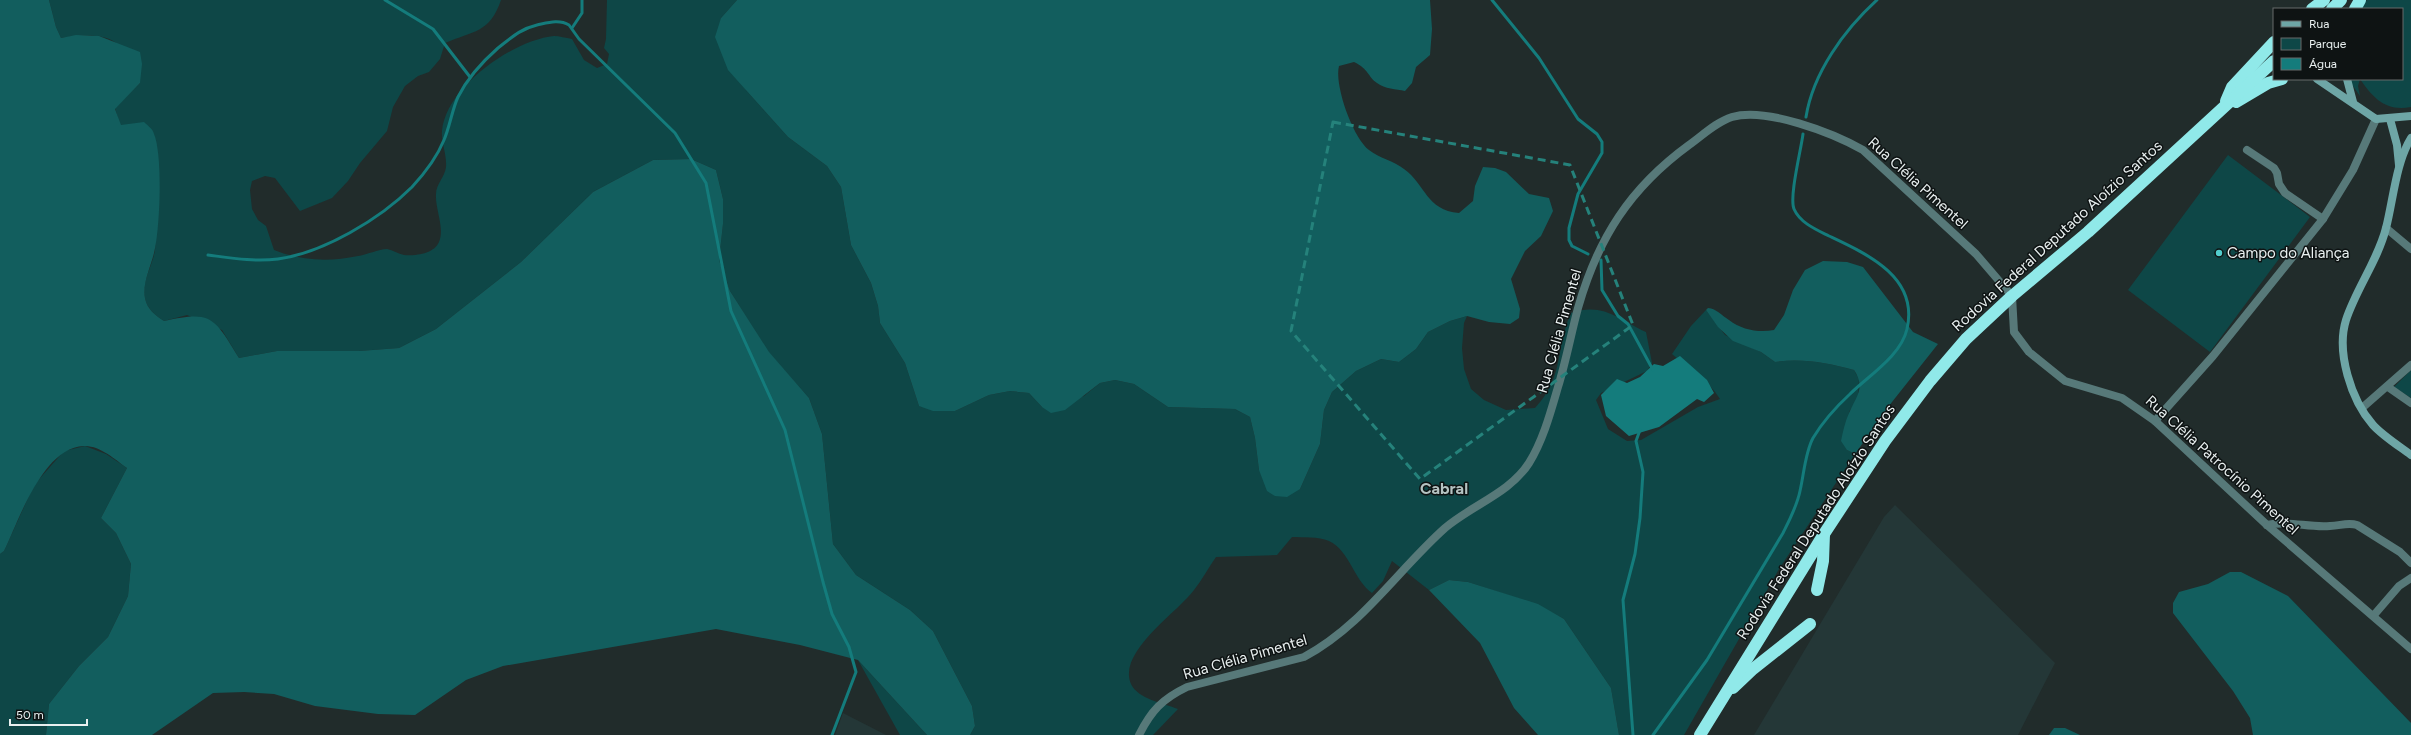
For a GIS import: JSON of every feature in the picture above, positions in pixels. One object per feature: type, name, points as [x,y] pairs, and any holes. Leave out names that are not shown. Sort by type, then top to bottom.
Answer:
[{"type":"highway","points":[[2313,8],[2324,0]]},
{"type":"highway","points":[[2333,8],[2341,0]]},
{"type":"highway","points":[[2224,106],[2232,87],[2273,43]]},
{"type":"highway","name":"Rodovia Federal Deputado Aloízio Santos","points":[[1700,735],[1824,534],[1885,441],[1930,381],[1966,339],[2012,296],[2088,232],[2273,62]]},
{"type":"highway","points":[[2224,106],[2279,80]]},
{"type":"highway","points":[[1817,590],[1823,561],[1824,534]]},
{"type":"highway","points":[[1721,699],[1753,669],[1810,624]]},
{"type":"street","points":[[2319,80],[2376,119],[2411,116]]},
{"type":"street","points":[[2347,80],[2353,102]]},
{"type":"street","name":"Rua Clélia Pimentel","points":[[1139,735],[1156,708],[1175,693],[1187,687],[1304,657],[1320,649],[1347,629],[1374,603],[1421,551],[1444,530],[1462,515],[1507,487],[1520,474],[1534,454],[1554,401],[1579,307],[1596,257],[1610,229],[1658,169],[1719,124],[1733,117],[1748,116],[1775,118],[1824,132],[1863,150],[1976,254],[2012,296]]},
{"type":"street","points":[[2155,421],[2213,356],[2323,219],[2353,170],[2376,119]]},
{"type":"street","points":[[2390,119],[2399,154],[2399,164],[2386,228],[2346,320],[2343,333],[2344,360],[2348,377],[2362,408],[2374,425],[2411,455]]},
{"type":"street","points":[[2395,182],[2411,138]]},
{"type":"street","points":[[2247,150],[2274,168],[2277,173],[2279,184],[2286,193],[2323,219]]},
{"type":"street","points":[[2386,228],[2411,249]]},
{"type":"street","name":"Rua Clélia Patrocínio Pimentel","points":[[2012,296],[2014,332],[2029,352],[2065,381],[2122,398],[2155,421],[2267,525],[2411,649]]},
{"type":"street","points":[[2362,408],[2388,387],[2411,365]]},
{"type":"street","points":[[2388,387],[2411,403]]},
{"type":"street","points":[[2267,525],[2291,522],[2330,526],[2350,523],[2357,525],[2400,552],[2411,563]]},
{"type":"street","points":[[2374,616],[2399,586],[2411,578]]},
{"type":"highlighted area","points":[[1333,122],[1570,165],[1633,325],[1420,479],[1291,331]]},
{"type":"shaded area","points":[[0,0],[49,0],[56,27],[61,38],[76,35],[99,36],[140,52],[142,64],[140,83],[115,109],[121,125],[144,122],[153,131],[157,144],[160,175],[158,228],[154,253],[147,275],[144,293],[146,302],[152,311],[164,321],[193,317],[203,317],[210,320],[224,334],[239,358],[277,351],[359,351],[399,348],[436,329],[521,262],[593,192],[653,160],[691,159],[716,170],[723,199],[723,224],[719,260],[730,291],[769,352],[809,398],[822,434],[833,544],[856,575],[910,610],[933,631],[972,706],[975,726],[970,735],[927,735],[858,660],[800,645],[716,629],[503,666],[466,680],[415,715],[378,714],[315,706],[274,694],[244,692],[213,693],[152,735],[46,735],[49,704],[79,666],[108,637],[128,596],[131,564],[116,533],[101,518],[127,468],[101,450],[90,446],[69,450],[56,458],[34,487],[4,551],[0,554]]},
{"type":"shaded area","points":[[737,0],[1430,0],[1432,29],[1430,55],[1416,67],[1412,83],[1405,91],[1387,88],[1380,85],[1374,81],[1363,67],[1354,62],[1339,66],[1338,75],[1342,98],[1351,123],[1363,144],[1373,153],[1404,169],[1411,175],[1433,202],[1448,211],[1459,213],[1473,201],[1475,186],[1483,167],[1495,168],[1506,172],[1529,194],[1549,198],[1553,211],[1541,236],[1525,251],[1511,279],[1520,309],[1519,318],[1510,324],[1489,322],[1467,316],[1450,321],[1428,332],[1416,349],[1399,362],[1381,359],[1356,371],[1332,392],[1324,410],[1320,444],[1300,489],[1287,497],[1275,496],[1267,491],[1259,470],[1255,438],[1250,417],[1235,409],[1168,407],[1134,384],[1115,380],[1100,383],[1065,410],[1051,413],[1042,407],[1029,393],[1010,391],[989,395],[955,411],[933,411],[919,406],[905,363],[880,323],[878,306],[871,283],[851,245],[841,187],[827,166],[788,137],[728,70],[715,37],[721,18]]},
{"type":"shaded area","points":[[1823,261],[1847,262],[1863,267],[1913,332],[1938,344],[1892,402],[1855,454],[1847,450],[1841,441],[1846,420],[1860,387],[1858,376],[1854,370],[1815,362],[1775,362],[1761,352],[1733,341],[1718,327],[1706,310],[1708,308],[1719,312],[1739,326],[1751,330],[1774,330],[1784,315],[1793,290],[1805,270]]},
{"type":"shaded area","points":[[1895,505],[2055,663],[2018,735],[1754,735],[1884,517]]},
{"type":"shaded area","points":[[2230,572],[2241,572],[2288,596],[2411,723],[2411,735],[2253,735],[2250,718],[2233,691],[2173,613],[2173,603],[2179,592],[2208,584]]},
{"type":"shaded area","points":[[1449,580],[1468,582],[1538,604],[1564,619],[1611,688],[1619,735],[1538,735],[1514,708],[1480,643],[1429,590]]},
{"type":"shaded area","points":[[843,713],[886,735],[835,735]]},
{"type":"shaded area","points":[[2054,728],[2065,728],[2080,735],[2049,735]]},
{"type":"green space","points":[[49,0],[501,0],[497,11],[486,25],[472,33],[445,43],[440,59],[429,72],[418,76],[405,86],[393,107],[387,131],[360,163],[348,181],[332,198],[300,211],[275,178],[265,176],[252,181],[250,190],[252,209],[258,220],[266,226],[274,250],[284,254],[326,260],[347,258],[387,249],[404,255],[429,252],[437,246],[441,237],[436,190],[446,167],[442,131],[446,114],[455,98],[484,68],[520,46],[538,39],[554,36],[572,39],[584,60],[597,68],[607,64],[609,54],[604,48],[606,39],[607,0],[737,0],[721,18],[746,90],[788,137],[827,166],[841,187],[851,245],[871,283],[878,306],[880,323],[905,363],[919,406],[955,411],[989,395],[1010,391],[1029,393],[1042,407],[1084,396],[1100,383],[1115,380],[1134,384],[1168,407],[1235,409],[1250,417],[1255,438],[1259,470],[1300,489],[1320,444],[1324,410],[1332,392],[1356,371],[1381,359],[1399,362],[1416,349],[1428,332],[1450,321],[1467,316],[1464,323],[1462,348],[1464,369],[1471,389],[1484,400],[1506,410],[1535,408],[1545,396],[1555,373],[1566,326],[1571,313],[1582,310],[1601,311],[1618,317],[1646,332],[1652,363],[1647,371],[1601,393],[1596,400],[1608,429],[1627,441],[1641,440],[1698,407],[1720,399],[1704,380],[1672,354],[1691,326],[1706,310],[1725,335],[1761,352],[1775,362],[1815,362],[1854,370],[1859,379],[1858,398],[1849,412],[1847,450],[1855,454],[1779,569],[1684,735],[1619,735],[1611,688],[1564,619],[1538,605],[1468,582],[1449,580],[1429,590],[1392,561],[1383,581],[1372,593],[1360,580],[1342,551],[1329,541],[1320,538],[1292,537],[1277,555],[1216,557],[1194,590],[1140,646],[1133,659],[1129,672],[1131,684],[1134,689],[1145,697],[1178,709],[1153,735],[970,735],[975,726],[972,706],[933,631],[910,610],[856,575],[833,544],[822,434],[809,398],[769,353],[730,291],[719,260],[723,224],[723,199],[716,170],[691,159],[653,160],[593,192],[521,262],[436,329],[399,348],[359,351],[277,351],[239,358],[222,330],[187,315],[164,321],[150,309],[146,302],[144,292],[146,280],[154,256],[157,224],[157,146],[127,125],[120,125],[115,108],[140,83],[118,45],[113,41],[99,36],[75,36],[61,38],[56,27]]},
{"type":"green space","points":[[2367,0],[2411,0],[2411,107],[2402,108],[2387,105],[2375,98],[2361,80],[2403,80],[2403,8],[2360,8]]},
{"type":"green space","points":[[2349,80],[2360,80],[2358,86],[2360,96]]},
{"type":"green space","name":"Campo do Aliança","points":[[2228,155],[2310,217],[2210,352],[2128,290]]},
{"type":"green space","points":[[2411,370],[2411,398],[2394,387]]},
{"type":"green space","points":[[85,446],[106,454],[127,468],[101,518],[116,533],[131,564],[128,596],[108,637],[79,666],[49,704],[46,735],[0,735],[0,554],[4,551],[34,485],[64,451]]},
{"type":"green space","points":[[858,660],[927,735],[900,735]]},
{"type":"water","points":[[1680,356],[1707,380],[1714,393],[1704,402],[1697,399],[1659,427],[1629,436],[1606,416],[1601,395],[1617,379],[1627,383],[1640,377],[1654,364],[1663,366]]},
{"type":"waterway","points":[[385,0],[433,29],[470,77]]},
{"type":"waterway","points":[[572,28],[582,13],[582,0]]},
{"type":"waterway","points":[[1492,0],[1539,58],[1578,119],[1597,134],[1602,142],[1602,153],[1578,194],[1569,228],[1569,240],[1572,246],[1588,254]]},
{"type":"waterway","points":[[1806,117],[1815,84],[1832,53],[1853,25],[1877,0]]},
{"type":"waterway","points":[[208,255],[260,260],[278,259],[313,250],[350,233],[384,211],[399,199],[421,177],[438,153],[448,129],[458,97],[471,76],[486,59],[521,31],[537,25],[553,22],[561,22],[569,25],[579,39],[675,133],[706,183],[731,311],[785,430],[832,614],[849,647],[856,672],[832,735]]},
{"type":"waterway","points":[[1653,735],[1707,660],[1783,533],[1797,502],[1806,457],[1813,438],[1840,404],[1891,357],[1904,339],[1907,329],[1909,311],[1905,295],[1898,281],[1874,260],[1809,226],[1800,218],[1794,209],[1794,184],[1803,134]]},
{"type":"waterway","points":[[1601,260],[1602,290],[1618,316],[1628,324],[1653,370]]},
{"type":"waterway","points":[[1633,735],[1623,600],[1635,554],[1640,518],[1643,472],[1636,441],[1640,430]]},
{"type":"place","name":"Campo do Aliança","points":[[2219,253]]},
{"type":"district","name":"Cabral","points":[[1444,488]]}]
